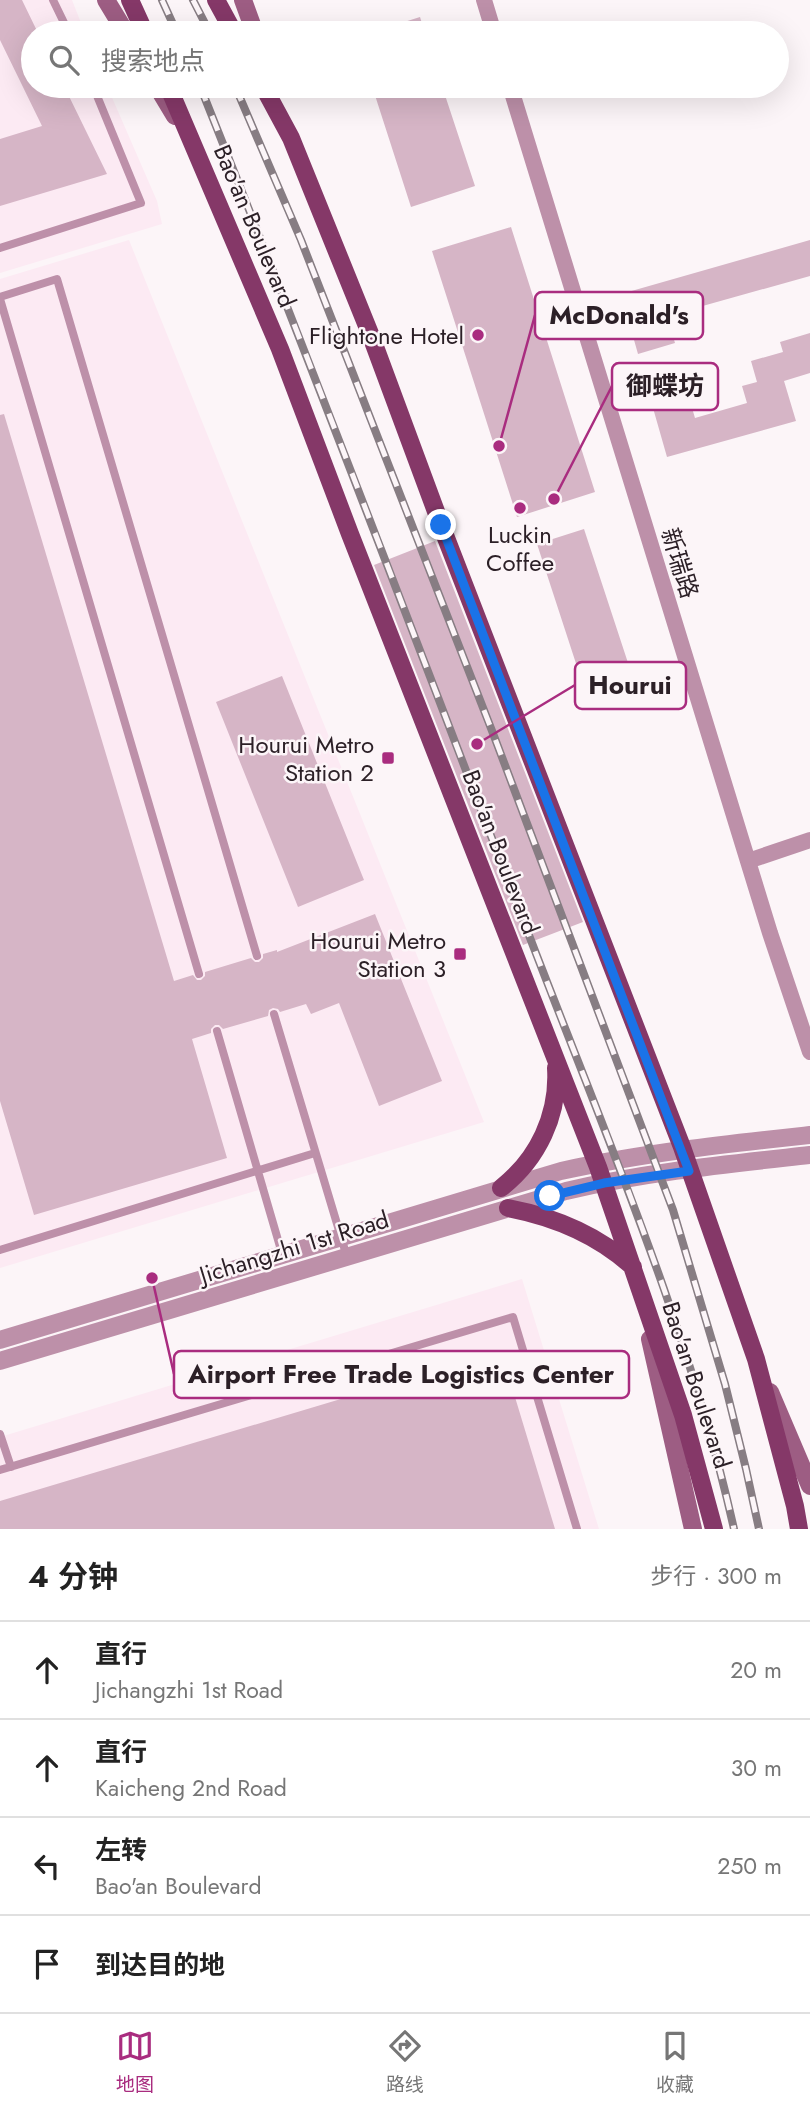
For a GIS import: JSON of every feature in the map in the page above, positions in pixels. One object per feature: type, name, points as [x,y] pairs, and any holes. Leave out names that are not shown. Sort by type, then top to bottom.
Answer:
[{"type":"main road","points":[[106,0],[119,21]]},
{"type":"main road","points":[[130,0],[140,21]]},
{"type":"main road","points":[[216,0],[227,21]]},
{"type":"main road","points":[[243,0],[251,21]]},
{"type":"main road","points":[[164,98],[201,161]]},
{"type":"main road","name":"Bao'an Boulevard","points":[[173,98],[280,349],[604,1183],[683,1415],[714,1529]]},
{"type":"main road","points":[[269,98],[291,138]]},
{"type":"main road","points":[[277,98],[683,1151],[756,1359],[810,1486]]},
{"type":"main road","points":[[501,1188],[522,1169],[543,1136],[556,1090],[554,1055]]},
{"type":"main road","points":[[508,1208],[547,1218],[582,1232],[609,1247],[634,1271],[693,1529]]},
{"type":"main road","points":[[756,1359],[799,1529]]},
{"type":"street","points":[[484,0],[490,21]]},
{"type":"street","name":"新瑞路","points":[[514,98],[748,861],[810,1052]]},
{"type":"street","points":[[748,861],[810,840]]},
{"type":"street","name":"Jichangzhi 1st Road","points":[[0,1340],[552,1173],[596,1163],[810,1135]]},
{"type":"street","name":"Jichangzhi 1st Road","points":[[0,1361],[550,1196],[604,1183],[810,1156]]},
{"type":"lane","points":[[53,0],[63,21]]},
{"type":"lane","points":[[0,248],[141,203],[98,98]]},
{"type":"lane","points":[[199,974],[0,298],[57,279],[257,956]]},
{"type":"lane","points":[[274,1014],[347,1257]]},
{"type":"lane","points":[[217,1031],[288,1274]]},
{"type":"lane","points":[[0,1248],[315,1153]]},
{"type":"lane","points":[[0,1470],[513,1317],[577,1529]]},
{"type":"lane","points":[[0,1434],[11,1467]]},
{"type":"shaded area","points":[[0,0],[72,0],[80,21],[21,21],[21,98],[112,98],[157,201],[162,224],[0,273]]},
{"type":"shaded area","points":[[129,240],[484,1122],[0,1268],[0,279]]},
{"type":"shaded area","points":[[522,1279],[599,1529],[0,1529],[0,1437]]},
{"type":"building","points":[[0,0],[22,0],[32,21],[21,21],[21,83],[0,40]]},
{"type":"building","points":[[28,98],[70,98],[107,174],[0,206],[0,139],[42,126]]},
{"type":"building","points":[[376,98],[446,98],[475,186],[411,207]]},
{"type":"building","points":[[511,227],[595,492],[517,517],[432,251]]},
{"type":"building","points":[[810,240],[810,276],[667,316],[675,343],[638,354],[621,294]]},
{"type":"building","points":[[810,333],[810,373],[784,381],[796,421],[667,457],[651,401],[687,391],[695,418],[747,403],[742,386],[757,382],[751,361],[783,352],[780,342]]},
{"type":"building","points":[[4,414],[174,981],[193,975],[197,980],[201,980],[205,972],[251,958],[259,962],[263,954],[277,952],[375,914],[442,1081],[379,1106],[339,1003],[311,1014],[306,1004],[280,1012],[273,1008],[269,1010],[268,1016],[223,1029],[215,1025],[211,1033],[192,1039],[227,1158],[34,1215],[0,1101],[0,415]]},
{"type":"building","points":[[584,529],[631,672],[584,688],[537,544]]},
{"type":"building","points":[[435,541],[583,922],[523,945],[374,565]]},
{"type":"building","points":[[282,676],[364,880],[298,907],[216,702]]},
{"type":"building","points":[[501,1351],[555,1529],[0,1529],[0,1501]]},
{"type":"railway","points":[[162,0],[172,21]]},
{"type":"railway","points":[[193,0],[204,21]]},
{"type":"railway","points":[[205,98],[641,1226],[693,1376],[734,1529]]},
{"type":"railway","points":[[240,98],[301,240],[494,736],[673,1210],[725,1384],[759,1529]]},
{"type":"place","name":"Flightone Hotel","points":[[478,335]]},
{"type":"place","name":"McDonald's","points":[[499,446]]},
{"type":"place","name":"御蝶坊","points":[[554,499]]},
{"type":"place","name":"Luckin Coffee","points":[[520,508]]},
{"type":"place","name":"Hourui","points":[[477,744]]},
{"type":"place","name":"Hourui Metro Station 2","points":[[388,758]]},
{"type":"place","name":"Hourui Metro Station 3","points":[[460,954]]},
{"type":"place","name":"Airport Free Trade Logistics Center","points":[[152,1278]]},
{"type":"route","points":[[441,525],[689,1171],[586,1186],[550,1196]]}]
